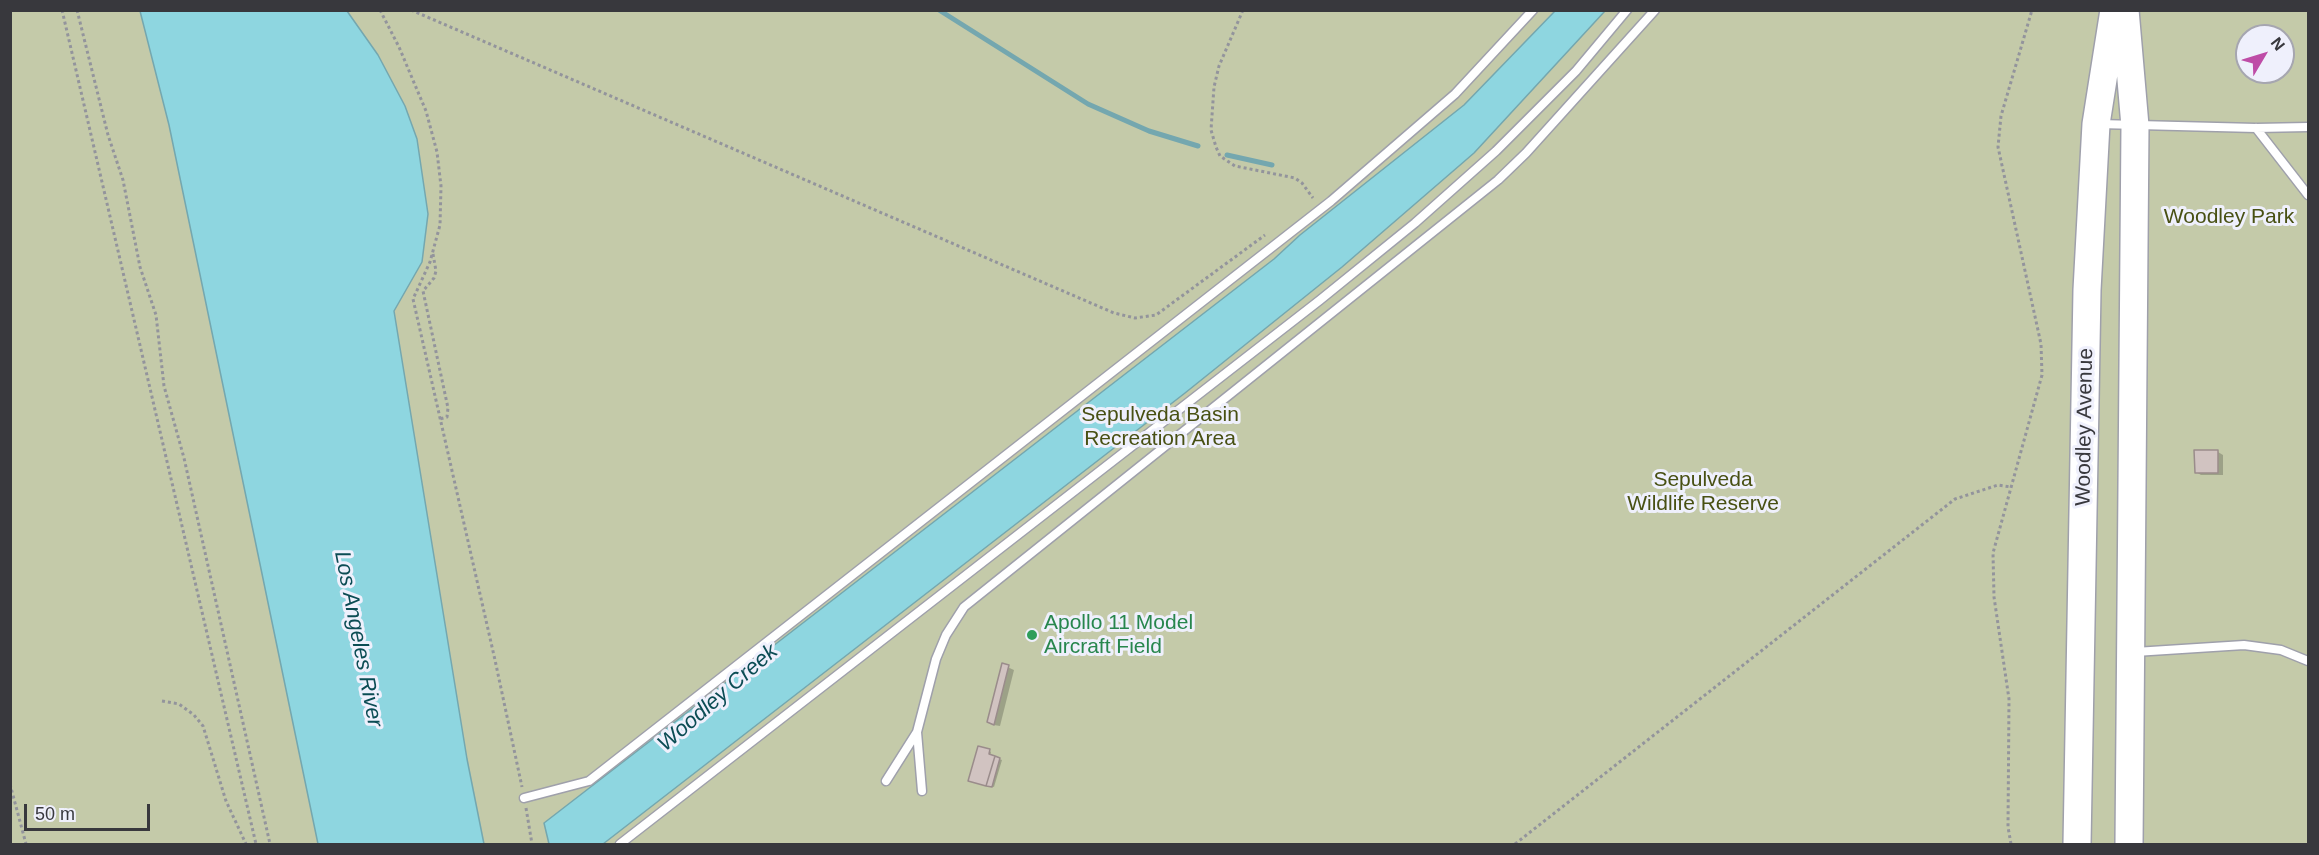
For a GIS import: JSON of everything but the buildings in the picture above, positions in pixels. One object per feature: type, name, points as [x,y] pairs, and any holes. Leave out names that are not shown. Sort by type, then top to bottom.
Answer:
[{"type":"main road","name":"Woodley Avenue","points":[[2077,844],[2087,290],[2096,124],[2114,10]]},
{"type":"main road","points":[[2126,10],[2135,126],[2129,844]]},
{"type":"lane","points":[[524,798],[589,782],[1331,201],[1455,94],[1533,10]]},
{"type":"lane","points":[[620,844],[1320,300],[1415,223],[1504,143],[1576,71],[1627,10]]},
{"type":"lane","points":[[886,781],[917,732],[936,659],[945,635],[964,607],[1498,180],[1526,153],[1655,10]]},
{"type":"lane","points":[[2096,124],[2308,127]]},
{"type":"lane","points":[[2256,128],[2308,195]]},
{"type":"lane","points":[[2132,653],[2244,645],[2281,650],[2308,661]]},
{"type":"lane","points":[[917,732],[922,791]]},
{"type":"path","points":[[62,10],[256,844]]},
{"type":"path","points":[[77,10],[108,135],[123,180],[140,267],[156,315],[164,386],[184,458],[270,844]]},
{"type":"path","points":[[380,10],[399,47],[426,111],[437,152],[441,186],[441,225],[433,253],[413,299],[495,660],[532,844]]},
{"type":"path","points":[[411,10],[1114,313],[1135,318],[1156,315],[1266,234]]},
{"type":"path","points":[[1243,10],[1214,87],[1211,130],[1216,147],[1220,156],[1235,166],[1295,178],[1302,183],[1313,198]]},
{"type":"path","points":[[2011,844],[2008,827],[2009,699],[1994,597],[1993,553],[2042,375],[2042,355],[1998,147],[2001,116],[2032,10]]},
{"type":"path","points":[[433,253],[435,278],[423,291],[448,408],[447,417],[440,419]]},
{"type":"path","points":[[1515,844],[1955,499],[1998,484],[2011,487]]},
{"type":"path","points":[[162,701],[179,704],[194,715],[203,726],[226,801],[246,844]]},
{"type":"path","points":[[10,784],[26,844]]},
{"type":"green space","name":"Sepulveda Basin Recreation Area","points":[[10,11],[2308,11],[2308,844],[11,844]]},
{"type":"water","name":"Los Angeles River","points":[[140,11],[347,11],[378,55],[405,106],[417,139],[428,214],[422,262],[394,311],[467,759],[484,844],[318,844],[169,125]]},
{"type":"water","name":"Woodley Creek","points":[[1555,11],[1605,11],[1474,153],[1342,267],[1185,393],[603,844],[549,844],[544,823],[1274,259],[1300,235],[1464,105]]},
{"type":"waterway","points":[[939,10],[1088,104],[1149,131],[1198,146]]},
{"type":"waterway","points":[[1227,155],[1272,165]]},
{"type":"place","name":"Apollo 11 Model Aircraft Field","points":[[1032,635]]},
{"type":"park label","name":"Woodley Park","points":[[2229,217]]},
{"type":"park label","name":"Sepulveda Wildlife Reserve","points":[[1703,492]]}]
